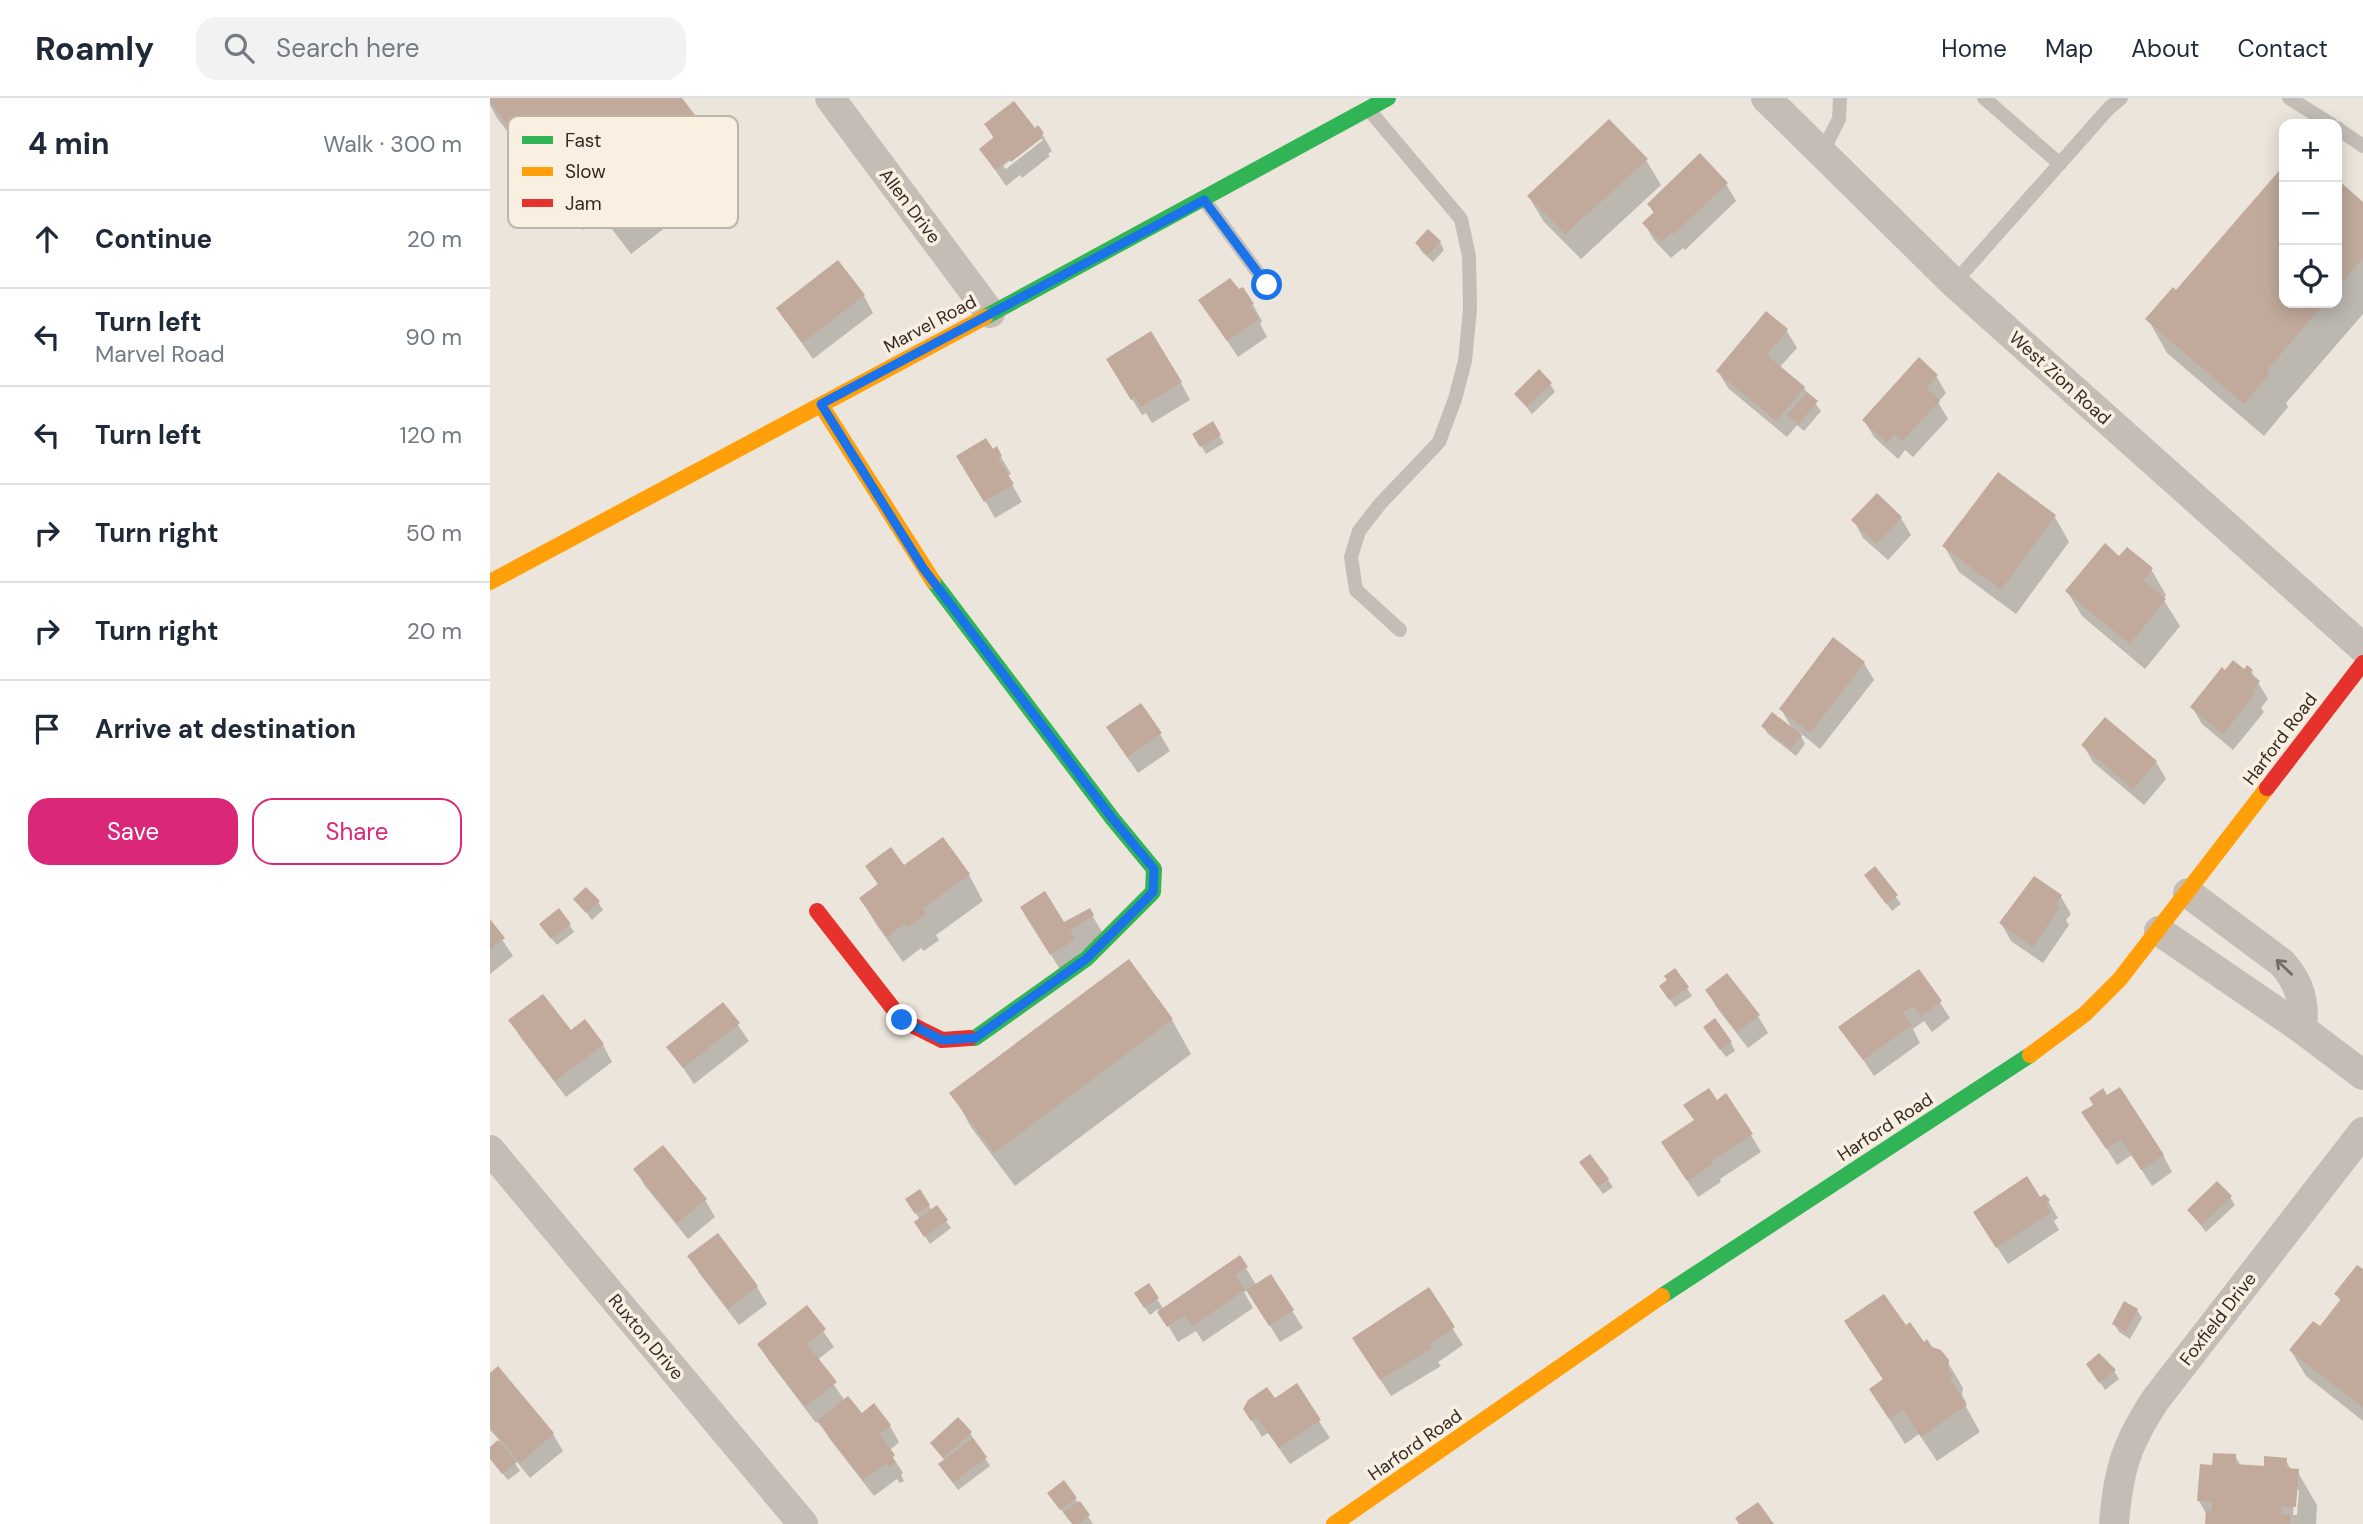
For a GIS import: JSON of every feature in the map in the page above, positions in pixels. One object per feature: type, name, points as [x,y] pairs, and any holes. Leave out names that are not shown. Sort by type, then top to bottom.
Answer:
[{"type":"street","name":"Allen Drive","points":[[830,98],[990,313]]},
{"type":"street","name":"Marvel Road","points":[[490,582],[1204,200],[1388,98]]},
{"type":"street","name":"West Zion Road","points":[[1766,98],[1954,283],[2360,644]]},
{"type":"street","points":[[817,911],[902,1020],[942,1040],[975,1038],[1086,959],[1153,892],[1154,869],[1112,818],[923,568],[821,404]]},
{"type":"street","name":"Harford Road","points":[[1334,1524],[1678,1285],[2039,1049],[2085,1014],[2120,979],[2188,893],[2360,644]]},
{"type":"street","points":[[2188,893],[2282,963],[2294,976],[2301,993],[2304,1013],[2302,1029]]},
{"type":"street","points":[[2159,931],[2302,1029],[2363,1075]]},
{"type":"street","name":"Foxfield Drive","points":[[2114,1524],[2116,1491],[2121,1468],[2129,1444],[2142,1420],[2363,1132]]},
{"type":"street","name":"Ruxton Drive","points":[[490,1150],[803,1524]]},
{"type":"lane","points":[[1822,153],[1839,118],[1840,98]]},
{"type":"lane","points":[[1984,98],[2060,164]]},
{"type":"lane","points":[[1954,283],[2109,108],[2121,98]]},
{"type":"lane","points":[[2288,98],[2323,119]]},
{"type":"lane","points":[[1368,109],[1461,219],[1469,256],[1465,361],[1455,399],[1438,442],[1380,504],[1359,531],[1352,557],[1356,590],[1400,630]]},
{"type":"lane","points":[[2342,131],[2363,146]]},
{"type":"lane","points":[[1204,200],[1267,285]]},
{"type":"building","points":[[490,98],[682,98],[696,116],[508,116],[508,125],[490,102]]},
{"type":"building","points":[[1014,101],[1035,128],[1038,125],[1044,133],[1040,136],[1042,138],[1011,162],[1009,159],[995,170],[979,149],[994,137],[984,124]]},
{"type":"building","points":[[1609,119],[1648,159],[1565,234],[1527,196]]},
{"type":"building","points":[[1700,153],[1728,183],[1674,234],[1672,232],[1661,242],[1642,223],[1654,212],[1647,204]]},
{"type":"building","points":[[2279,171],[2279,308],[2321,308],[2267,370],[2270,373],[2244,404],[2145,319],[2173,287],[2176,290]]},
{"type":"building","points":[[2342,183],[2363,202],[2363,258],[2342,283]]},
{"type":"building","points":[[1428,229],[1441,241],[1428,255],[1415,243]]},
{"type":"building","points":[[838,260],[865,295],[802,343],[776,308]]},
{"type":"building","points":[[1230,278],[1239,289],[1243,287],[1254,304],[1250,306],[1259,319],[1227,341],[1198,300]]},
{"type":"building","points":[[1766,311],[1788,329],[1767,355],[1805,387],[1776,421],[1716,371]]},
{"type":"building","points":[[1151,331],[1182,382],[1141,407],[1135,397],[1131,400],[1106,359]]},
{"type":"building","points":[[1919,357],[1938,375],[1926,388],[1940,401],[1902,441],[1895,434],[1887,443],[1862,420]]},
{"type":"building","points":[[1539,369],[1552,383],[1527,407],[1514,394]]},
{"type":"building","points":[[1807,392],[1818,401],[1799,424],[1787,415]]},
{"type":"building","points":[[1213,421],[1221,435],[1200,447],[1192,434]]},
{"type":"building","points":[[986,438],[993,449],[997,446],[1002,456],[998,459],[1014,484],[984,502],[956,456]]},
{"type":"building","points":[[1998,472],[2056,515],[2001,590],[1942,546]]},
{"type":"building","points":[[1877,493],[1902,517],[1877,544],[1851,520]]},
{"type":"building","points":[[2105,543],[2119,556],[2127,547],[2153,568],[2143,580],[2166,599],[2130,644],[2065,591]]},
{"type":"building","points":[[1833,637],[1865,662],[1810,733],[1779,709]]},
{"type":"building","points":[[2233,660],[2244,669],[2247,665],[2253,670],[2250,673],[2260,681],[2252,691],[2255,694],[2223,734],[2190,707],[2222,667],[2225,670]]},
{"type":"building","points":[[1141,703],[1162,733],[1127,757],[1106,727]]},
{"type":"building","points":[[1772,712],[1802,735],[1791,749],[1761,726]]},
{"type":"building","points":[[2105,717],[2157,761],[2133,789],[2081,745]]},
{"type":"building","points":[[943,837],[970,874],[922,909],[926,914],[908,927],[905,923],[887,937],[859,898],[878,884],[865,866],[891,847],[904,865]]},
{"type":"building","points":[[1875,866],[1898,895],[1886,904],[1864,875]]},
{"type":"building","points":[[2034,876],[2062,895],[2056,904],[2060,907],[2033,947],[1999,923]]},
{"type":"building","points":[[586,887],[600,901],[586,913],[573,899]]},
{"type":"building","points":[[1045,891],[1064,922],[1090,908],[1094,915],[1070,930],[1076,939],[1050,955],[1020,907]]},
{"type":"building","points":[[559,908],[571,924],[551,939],[539,924]]},
{"type":"building","points":[[490,919],[505,938],[490,950]]},
{"type":"building","points":[[1129,959],[1173,1019],[994,1153],[949,1093]]},
{"type":"building","points":[[1675,968],[1689,987],[1669,1000],[1659,986],[1667,980],[1664,976]]},
{"type":"building","points":[[1919,969],[1942,1001],[1921,1016],[1913,1006],[1903,1012],[1912,1025],[1863,1060],[1838,1027]]},
{"type":"building","points":[[1727,973],[1760,1015],[1737,1032],[1705,990]]},
{"type":"building","points":[[543,994],[571,1030],[585,1019],[604,1044],[555,1081],[508,1020]]},
{"type":"building","points":[[723,1002],[740,1023],[683,1068],[666,1047]]},
{"type":"building","points":[[1715,1018],[1732,1042],[1720,1050],[1703,1027]]},
{"type":"building","points":[[2120,1087],[2164,1155],[2141,1170],[2121,1139],[2106,1149],[2081,1112],[2093,1105],[2089,1098],[2103,1088],[2107,1095]]},
{"type":"building","points":[[1709,1088],[1717,1100],[1726,1093],[1753,1134],[1711,1161],[1713,1164],[1687,1181],[1661,1142],[1694,1120],[1683,1105]]},
{"type":"building","points":[[663,1145],[707,1199],[677,1223],[633,1169]]},
{"type":"building","points":[[1590,1154],[1609,1179],[1598,1187],[1579,1162]]},
{"type":"building","points":[[2027,1176],[2040,1197],[2045,1194],[2050,1200],[2046,1204],[2051,1212],[1996,1248],[1973,1212]]},
{"type":"building","points":[[2217,1181],[2232,1196],[2201,1225],[2187,1210]]},
{"type":"building","points":[[920,1189],[930,1205],[915,1214],[905,1199]]},
{"type":"building","points":[[937,1205],[948,1220],[924,1237],[914,1222]]},
{"type":"building","points":[[718,1233],[758,1286],[728,1309],[687,1256]]},
{"type":"building","points":[[1240,1255],[1248,1267],[1235,1275],[1245,1290],[1192,1326],[1185,1315],[1167,1327],[1157,1312]]},
{"type":"building","points":[[2357,1265],[2363,1269],[2363,1408],[2289,1350],[2313,1321],[2320,1326],[2341,1299],[2334,1294]]},
{"type":"building","points":[[1271,1274],[1294,1310],[1269,1326],[1246,1290]]},
{"type":"building","points":[[1149,1283],[1159,1298],[1144,1308],[1134,1293]]},
{"type":"building","points":[[1429,1287],[1455,1327],[1430,1344],[1432,1348],[1380,1380],[1352,1338]]},
{"type":"building","points":[[1884,1294],[1906,1325],[1910,1322],[1924,1342],[1927,1339],[1932,1347],[1941,1350],[1949,1360],[1948,1369],[1953,1376],[1949,1378],[1967,1405],[1921,1437],[1903,1410],[1889,1419],[1869,1389],[1883,1379],[1844,1321]]},
{"type":"building","points":[[2124,1301],[2138,1309],[2126,1332],[2112,1324]]},
{"type":"building","points":[[807,1305],[826,1329],[807,1344],[837,1382],[805,1407],[757,1344]]},
{"type":"building","points":[[2099,1353],[2116,1370],[2099,1383],[2086,1364]]},
{"type":"building","points":[[498,1366],[554,1433],[520,1463],[490,1427],[490,1373]]},
{"type":"building","points":[[1297,1383],[1321,1420],[1279,1448],[1257,1417],[1251,1421],[1243,1409],[1248,1400],[1267,1387],[1275,1398]]},
{"type":"building","points":[[848,1396],[862,1413],[874,1403],[891,1425],[879,1434],[895,1455],[892,1458],[896,1463],[889,1467],[886,1463],[863,1480],[817,1421]]},
{"type":"building","points":[[958,1417],[972,1432],[943,1458],[930,1443]]},
{"type":"building","points":[[973,1438],[987,1457],[953,1483],[938,1464]]},
{"type":"building","points":[[498,1440],[517,1462],[502,1474],[490,1459],[490,1447]]},
{"type":"building","points":[[2213,1453],[2236,1454],[2236,1464],[2264,1466],[2264,1456],[2287,1458],[2286,1468],[2299,1469],[2296,1507],[2282,1506],[2281,1514],[2290,1515],[2290,1524],[2205,1524],[2206,1510],[2212,1511],[2212,1502],[2197,1501],[2200,1464],[2212,1465]]},
{"type":"building","points":[[1064,1480],[1077,1498],[1060,1510],[1047,1493]]},
{"type":"building","points":[[1080,1501],[1090,1515],[1078,1524],[1072,1524],[1063,1512]]},
{"type":"building","points":[[1758,1502],[1774,1524],[1739,1524],[1735,1518]]},
{"type":"traffic: fast","points":[[985,317],[1388,98]]},
{"type":"traffic: fast","points":[[933,581],[1112,818],[1154,869],[1153,892],[1086,959],[975,1038],[970,1038]]},
{"type":"traffic: fast","points":[[1662,1296],[2030,1055]]},
{"type":"traffic: slow","points":[[490,582],[985,317]]},
{"type":"traffic: slow","points":[[821,405],[933,581]]},
{"type":"traffic: slow","points":[[2030,1055],[2085,1014],[2120,979],[2267,788]]},
{"type":"traffic: slow","points":[[1334,1524],[1662,1296]]},
{"type":"traffic: jam","points":[[2267,788],[2363,663]]},
{"type":"traffic: jam","points":[[817,911],[902,1020],[942,1040],[970,1038]]},
{"type":"route","points":[[902,1020],[942,1040],[975,1038],[1086,959],[1153,892],[1154,869],[1112,818],[923,568],[821,404],[1204,200],[1267,285]]}]
